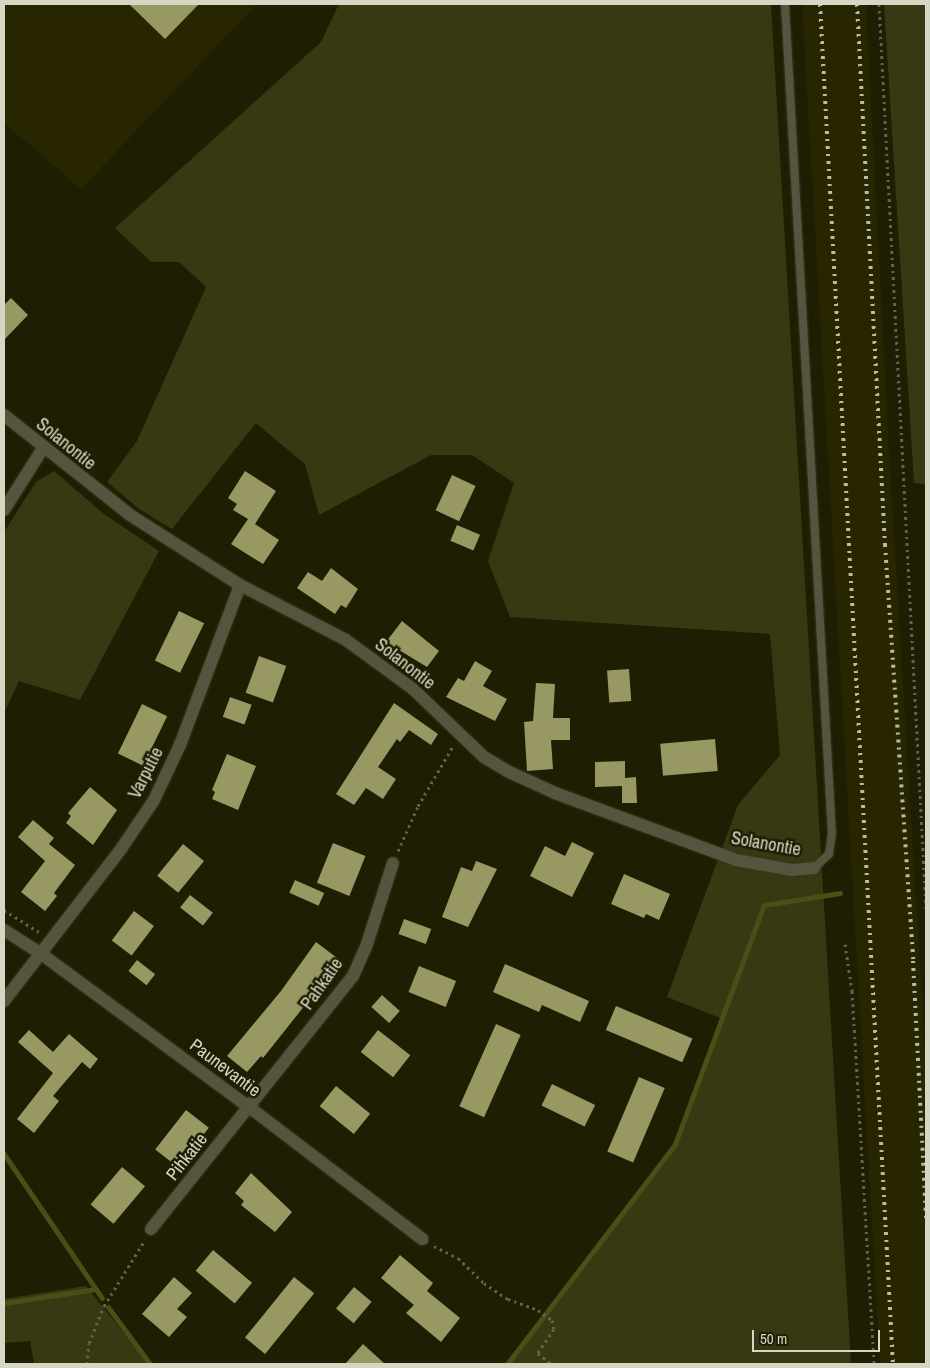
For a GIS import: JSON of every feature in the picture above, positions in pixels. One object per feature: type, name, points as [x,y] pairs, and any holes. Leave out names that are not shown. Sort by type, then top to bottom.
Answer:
[{"type":"street","name":"Solanontie","points":[[4,415],[130,515],[240,585],[346,640],[412,689],[484,757],[507,771],[555,793],[736,860],[792,870],[814,868]]},
{"type":"street","points":[[4,510],[44,448]]},
{"type":"street","name":"Varputie","points":[[4,1001],[121,849],[154,800],[180,745],[240,585]]},
{"type":"street","name":"Pahkatie","points":[[249,1107],[353,976],[366,947],[393,863]]},
{"type":"street","name":"Paunevantie","points":[[4,930],[40,953],[249,1107],[422,1239]]},
{"type":"street","name":"Pihkatie","points":[[151,1229],[249,1107]]},
{"type":"lane","points":[[785,4],[832,834],[829,854],[814,868]]},
{"type":"path","points":[[879,4],[926,910]]},
{"type":"path","points":[[393,863],[418,806],[461,735]]},
{"type":"path","points":[[4,910],[50,939]]},
{"type":"path","points":[[845,944],[852,991],[874,1364]]},
{"type":"path","points":[[86,1364],[89,1343],[104,1306],[151,1229]]},
{"type":"path","points":[[422,1239],[458,1258],[484,1283],[508,1298],[542,1312],[549,1317],[554,1329],[539,1348],[538,1353],[551,1364]]},
{"type":"shaded area","points":[[4,4],[257,4],[81,189],[4,123]]},
{"type":"shaded area","points":[[339,4],[771,4],[851,1364],[507,1364],[675,1144],[723,1019],[667,997],[738,805],[780,755],[770,634],[510,617],[488,561],[514,483],[472,455],[431,455],[319,515],[305,464],[256,423],[172,529],[139,509],[107,482],[137,441],[206,287],[179,262],[151,262],[115,228],[321,42]]},
{"type":"shaded area","points":[[802,4],[866,4],[889,450],[926,1067],[926,1364],[880,1364]]},
{"type":"shaded area","points":[[884,4],[926,4],[926,484],[914,483]]},
{"type":"shaded area","points":[[54,471],[104,514],[159,551],[80,700],[19,681],[4,713],[4,532],[36,482]]},
{"type":"shaded area","points":[[86,1286],[149,1364],[34,1364],[30,1341],[4,1343],[4,1299]]},
{"type":"building","points":[[129,4],[199,4],[165,39]]},
{"type":"building","points":[[11,298],[28,315],[4,340],[4,305]]},
{"type":"building","points":[[245,471],[276,491],[255,524],[279,540],[263,564],[231,544],[248,519],[233,510],[237,504],[228,498]]},
{"type":"building","points":[[452,475],[476,486],[459,521],[436,510]]},
{"type":"building","points":[[457,525],[480,535],[473,550],[450,541]]},
{"type":"building","points":[[331,568],[358,589],[346,608],[341,605],[335,614],[297,588],[308,572],[322,581]]},
{"type":"building","points":[[179,611],[204,623],[180,673],[155,660]]},
{"type":"building","points":[[402,621],[439,651],[427,667],[386,642]]},
{"type":"building","points":[[259,656],[286,666],[273,703],[246,693]]},
{"type":"building","points":[[475,661],[492,671],[483,686],[507,699],[495,721],[446,697],[458,678],[464,681]]},
{"type":"building","points":[[629,669],[631,701],[609,702],[607,671]]},
{"type":"building","points":[[536,683],[555,684],[553,718],[570,718],[570,740],[551,740],[553,769],[527,771],[524,722],[533,721]]},
{"type":"building","points":[[230,697],[252,705],[244,725],[223,717]]},
{"type":"building","points":[[394,703],[438,734],[431,745],[409,730],[400,742],[397,739],[378,767],[396,779],[383,799],[366,788],[354,805],[336,794]]},
{"type":"building","points":[[142,704],[167,716],[143,766],[118,753]]},
{"type":"building","points":[[715,739],[718,771],[663,776],[660,744]]},
{"type":"building","points":[[227,754],[256,766],[238,810],[212,799],[215,792],[212,790]]},
{"type":"building","points":[[625,761],[625,778],[636,777],[637,803],[622,803],[622,786],[595,787],[595,762]]},
{"type":"building","points":[[90,787],[117,810],[93,845],[66,823],[71,816],[68,813]]},
{"type":"building","points":[[33,820],[54,838],[49,844],[75,865],[54,893],[57,896],[45,911],[21,892],[45,861],[18,837]]},
{"type":"building","points":[[572,842],[594,853],[572,897],[530,876],[545,846],[565,856]]},
{"type":"building","points":[[333,843],[365,856],[349,896],[317,883]]},
{"type":"building","points":[[183,844],[204,861],[178,893],[157,876]]},
{"type":"building","points":[[476,861],[497,869],[468,927],[442,917],[461,867],[472,871]]},
{"type":"building","points":[[624,874],[670,894],[659,920],[646,914],[644,918],[611,904]]},
{"type":"building","points":[[295,880],[324,893],[319,906],[289,893]]},
{"type":"building","points":[[190,895],[213,913],[203,925],[180,908]]},
{"type":"building","points":[[134,911],[154,926],[132,956],[112,941]]},
{"type":"building","points":[[404,919],[431,929],[426,944],[399,934]]},
{"type":"building","points":[[316,942],[337,958],[321,978],[325,980],[263,1058],[261,1056],[247,1072],[227,1056],[281,991]]},
{"type":"building","points":[[137,960],[155,974],[147,985],[128,971]]},
{"type":"building","points":[[505,964],[589,1001],[580,1022],[542,1005],[539,1012],[493,992]]},
{"type":"building","points":[[419,966],[456,981],[446,1007],[409,992]]},
{"type":"building","points":[[382,995],[400,1011],[389,1023],[371,1007]]},
{"type":"building","points":[[616,1006],[692,1038],[682,1062],[606,1030]]},
{"type":"building","points":[[496,1024],[521,1035],[484,1117],[459,1106]]},
{"type":"building","points":[[29,1030],[53,1052],[69,1034],[98,1059],[90,1069],[82,1062],[53,1096],[59,1101],[34,1133],[17,1119],[53,1073],[18,1042]]},
{"type":"building","points":[[378,1030],[410,1055],[393,1077],[361,1052]]},
{"type":"building","points":[[639,1077],[665,1088],[633,1163],[607,1152]]},
{"type":"building","points":[[552,1084],[595,1105],[585,1127],[541,1106]]},
{"type":"building","points":[[336,1086],[370,1114],[354,1134],[320,1106]]},
{"type":"building","points":[[186,1110],[209,1128],[178,1167],[155,1149]]},
{"type":"building","points":[[122,1167],[145,1186],[113,1224],[91,1205]]},
{"type":"building","points":[[251,1173],[292,1212],[275,1232],[241,1205],[244,1201],[235,1193]]},
{"type":"building","points":[[213,1250],[252,1283],[235,1303],[196,1271]]},
{"type":"building","points":[[400,1255],[433,1283],[427,1291],[460,1318],[441,1342],[406,1313],[414,1305],[381,1278]]},
{"type":"building","points":[[174,1277],[192,1293],[177,1309],[187,1317],[169,1337],[142,1314]]},
{"type":"building","points":[[294,1277],[314,1293],[265,1354],[245,1338]]},
{"type":"building","points":[[354,1287],[372,1302],[354,1323],[336,1308]]},
{"type":"building","points":[[363,1344],[385,1364],[345,1364]]},
{"type":"waterway","points":[[507,1364],[675,1144],[764,905],[840,893]]},
{"type":"waterway","points":[[4,1154],[102,1298]]},
{"type":"waterway","points":[[4,1303],[96,1289]]},
{"type":"waterway","points":[[108,1307],[150,1364]]},
{"type":"railway","points":[[820,4],[893,1364]]},
{"type":"railway","points":[[857,4],[885,545],[913,961],[926,1219]]}]
